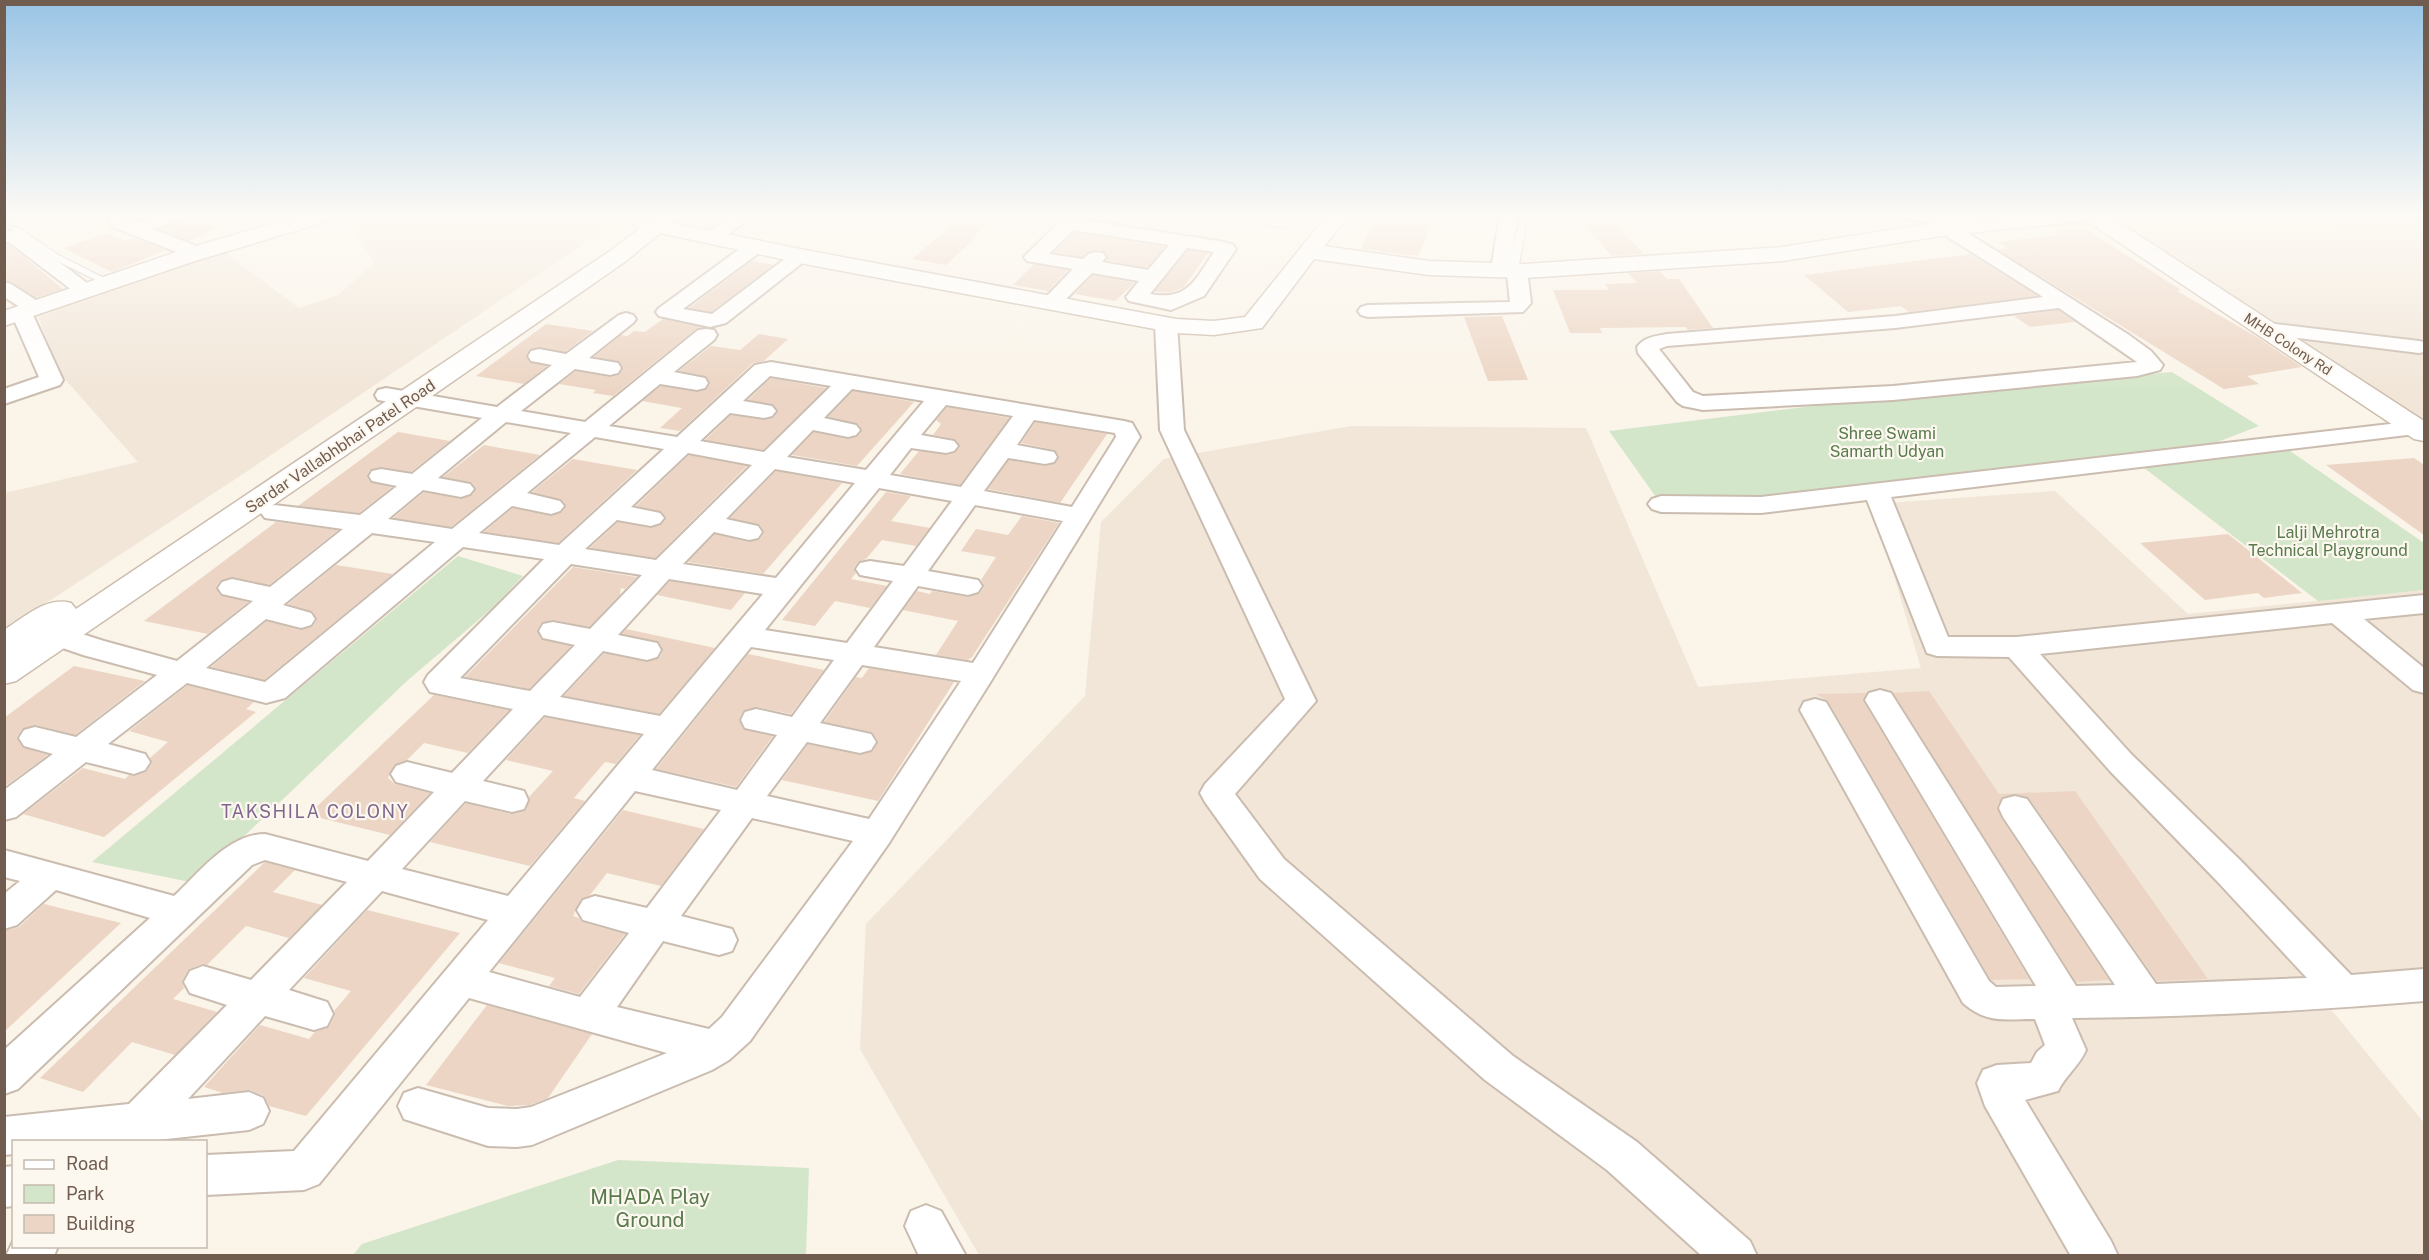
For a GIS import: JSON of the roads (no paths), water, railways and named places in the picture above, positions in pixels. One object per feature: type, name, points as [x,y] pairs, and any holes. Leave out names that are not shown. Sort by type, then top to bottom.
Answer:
[{"type":"street","points":[[61,273],[84,290]]},
{"type":"street","points":[[20,313],[135,273]]},
{"type":"street","name":"Sardar Vallabhbhai Patel Road","points":[[4,645],[592,273]]},
{"type":"street","points":[[720,273],[666,312],[710,321],[719,319],[779,273]]},
{"type":"street","points":[[871,273],[1166,324],[1214,328],[1253,323],[1291,273]]},
{"type":"street","points":[[1051,303],[1080,273]]},
{"type":"street","points":[[1128,273],[1153,277]]},
{"type":"street","points":[[1157,273],[1137,297],[1173,304],[1179,298],[1197,292],[1211,273]]},
{"type":"street","points":[[1368,311],[1516,308],[1521,303],[1511,273]]},
{"type":"street","points":[[2018,273],[2063,301],[2147,357],[2152,365],[2137,369],[1893,393],[1703,403],[1685,397],[1649,353],[1648,347],[1667,340],[1895,322],[2063,301]]},
{"type":"street","name":"MHB Colony Rd","points":[[2180,273],[2422,429]]},
{"type":"street","points":[[4,288],[20,313],[52,380],[4,397]]},
{"type":"street","points":[[4,808],[183,671],[503,414],[626,319]]},
{"type":"street","points":[[1166,324],[1172,429],[1301,701],[1216,793],[1272,869],[1498,1068],[1622,1156],[1735,1256]]},
{"type":"street","points":[[2266,329],[2420,347]]},
{"type":"street","points":[[33,627],[60,637],[183,671],[266,693],[274,691],[706,335]]},
{"type":"street","points":[[539,356],[610,368]]},
{"type":"street","points":[[418,1106],[495,1130],[514,1130],[543,1122],[698,1058],[715,1048],[736,1029],[877,834],[981,674],[1128,437],[1127,431],[1120,426],[766,369],[565,554],[439,682],[441,685],[668,728]]},
{"type":"street","points":[[655,376],[697,383]]},
{"type":"street","points":[[138,1123],[375,876],[662,570],[848,381]]},
{"type":"street","points":[[207,1175],[304,1170],[940,396]]},
{"type":"street","points":[[398,397],[769,460],[1079,516]]},
{"type":"street","name":"Sardar Vallabhbhai Patel Road","points":[[4,673],[60,637],[398,397]]},
{"type":"street","points":[[725,405],[764,411]]},
{"type":"street","points":[[588,1016],[1029,411]]},
{"type":"street","points":[[808,422],[848,430]]},
{"type":"street","points":[[1661,504],[1761,505],[2422,429]]},
{"type":"street","points":[[905,440],[946,446]]},
{"type":"street","points":[[1002,449],[1045,457]]},
{"type":"street","points":[[381,476],[461,489]]},
{"type":"street","points":[[1876,491],[1937,646],[2017,647],[2424,604]]},
{"type":"street","points":[[507,497],[551,506]]},
{"type":"street","points":[[611,511],[651,518]]},
{"type":"street","points":[[274,513],[367,524],[783,588]]},
{"type":"street","points":[[707,523],[748,532]]},
{"type":"street","points":[[870,569],[968,586]]},
{"type":"street","points":[[232,588],[301,619]]},
{"type":"street","points":[[2338,613],[2424,683]]},
{"type":"street","points":[[553,631],[647,650]]},
{"type":"street","points":[[744,636],[981,674]]},
{"type":"street","points":[[2017,647],[2121,763],[2228,870],[2344,993]]},
{"type":"street","points":[[1880,700],[2057,1003],[2067,1050],[2051,1064],[2044,1078],[2022,1083],[1997,1083],[1999,1093],[2096,1256]]},
{"type":"street","points":[[1815,710],[1976,992],[1989,1003],[2147,1002],[2344,993],[2424,985]]},
{"type":"street","points":[[756,720],[860,742]]},
{"type":"street","points":[[35,738],[134,762]]},
{"type":"street","points":[[407,774],[512,800]]},
{"type":"street","points":[[628,777],[877,834]]},
{"type":"street","points":[[2015,808],[2147,1002]]},
{"type":"street","points":[[4,1076],[240,856],[255,847],[265,847],[516,913]]},
{"type":"street","points":[[4,862],[180,912]]},
{"type":"street","points":[[4,915],[50,875]]},
{"type":"street","points":[[596,910],[719,940]]},
{"type":"street","points":[[461,980],[588,1016],[715,1048]]},
{"type":"street","points":[[202,982],[314,1014]]},
{"type":"street","points":[[4,1136],[249,1111]]},
{"type":"lane","points":[[88,273],[106,282]]},
{"type":"district","name":"TAKSHILA COLONY","points":[[315,812]]},
{"type":"park label","name":"Shree Swami Samarth Udyan","points":[[1887,442]]},
{"type":"park label","name":"Lalji Mehrotra Technical Playground","points":[[2328,541]]},
{"type":"park label","name":"MHADA Play Ground","points":[[650,1208]]}]
